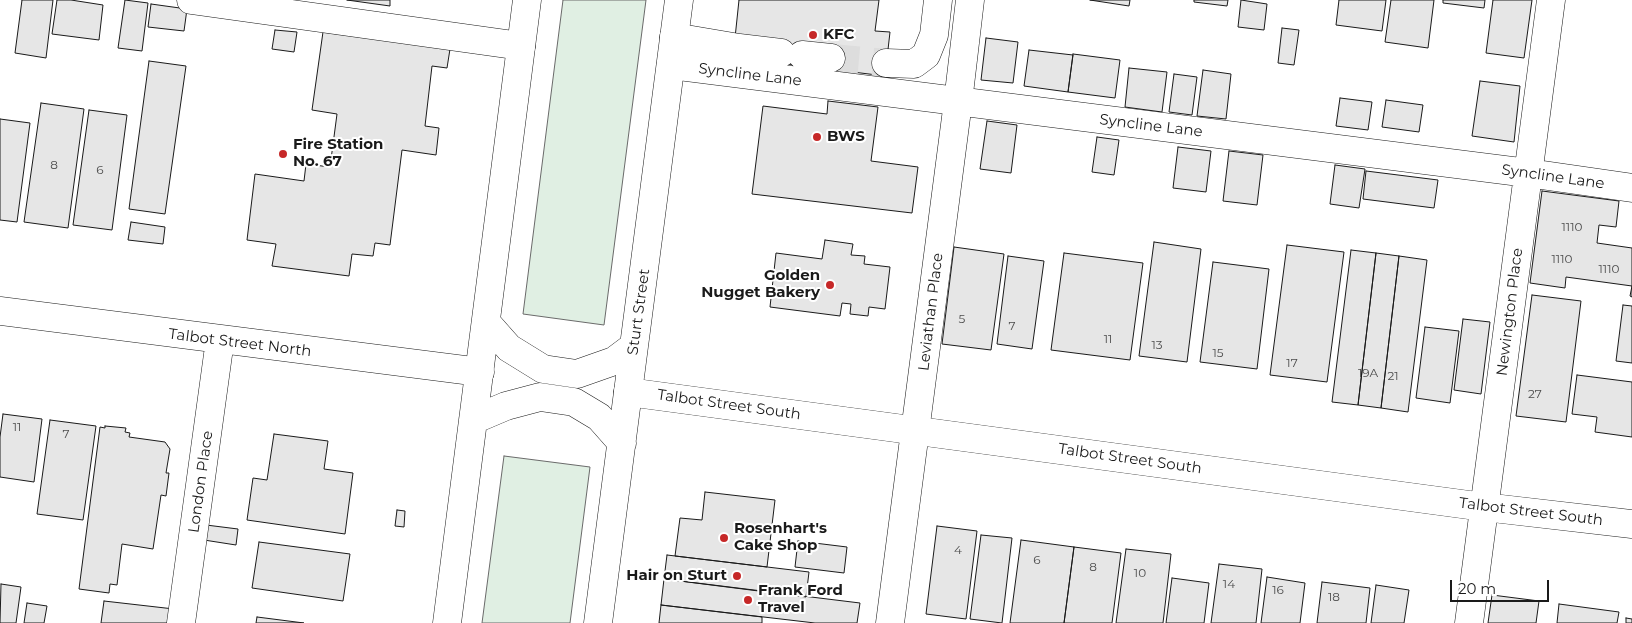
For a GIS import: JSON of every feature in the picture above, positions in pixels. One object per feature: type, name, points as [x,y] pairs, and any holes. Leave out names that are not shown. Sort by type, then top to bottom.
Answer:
[{"type":"main road","points":[[191,0],[263,5],[521,46]]},
{"type":"main road","points":[[447,623],[527,0]]},
{"type":"main road","name":"Sturt Street","points":[[598,623],[679,0]]},
{"type":"main road","points":[[886,63],[914,64],[926,55],[934,35],[938,0]]},
{"type":"main road","name":"Leviathan Place","points":[[890,623],[970,0]]},
{"type":"main road","name":"Newington Place","points":[[1469,623],[1551,0]]},
{"type":"main road","points":[[674,37],[739,48],[831,58]]},
{"type":"main road","name":"Syncline Lane","points":[[671,65],[1528,173],[1632,188]]},
{"type":"main road","name":"Talbot Street North","points":[[0,311],[480,372]]},
{"type":"main road","points":[[486,322],[510,348],[543,369],[577,374],[614,361],[634,346]]},
{"type":"main road","name":"London Place","points":[[181,623],[220,340]]},
{"type":"main road","name":"Talbot Street South","points":[[628,392],[1484,507],[1632,524]]},
{"type":"main road","points":[[474,420],[506,406],[540,398],[574,402],[600,417],[622,443]]},
{"type":"green space","points":[[563,0],[646,0],[604,325],[523,314]]},
{"type":"green space","points":[[504,456],[590,467],[570,623],[482,623]]},
{"type":"building","points":[[22,0],[53,0],[46,58],[15,53]]},
{"type":"building","points":[[57,0],[71,0],[103,5],[99,40],[52,34]]},
{"type":"building","points":[[125,0],[148,3],[142,51],[118,48]]},
{"type":"building","points":[[347,0],[390,0],[390,6]]},
{"type":"building","name":"KFC","points":[[739,0],[879,0],[875,31],[890,32],[885,76],[780,63],[735,38]]},
{"type":"building","points":[[1090,0],[1130,0],[1129,6]]},
{"type":"building","points":[[1194,0],[1228,0],[1227,6],[1194,2]]},
{"type":"building","points":[[1241,0],[1267,4],[1264,30],[1238,27]]},
{"type":"building","points":[[1339,0],[1386,0],[1382,31],[1336,25]]},
{"type":"building","points":[[1391,0],[1434,0],[1428,48],[1385,42]]},
{"type":"building","points":[[1443,0],[1485,0],[1484,8],[1443,3]]},
{"type":"building","points":[[1493,0],[1532,0],[1524,58],[1486,53]]},
{"type":"building","points":[[151,4],[187,9],[184,31],[148,27]]},
{"type":"building","points":[[1282,28],[1299,30],[1294,65],[1278,63]]},
{"type":"building","points":[[275,30],[297,32],[294,52],[272,49]]},
{"type":"building","points":[[323,32],[450,49],[447,68],[432,66],[425,126],[439,128],[436,155],[402,150],[390,245],[375,243],[373,256],[352,254],[349,276],[272,266],[276,244],[247,240],[255,174],[304,181],[306,164],[330,167],[337,114],[312,110]]},
{"type":"building","points":[[986,38],[1018,42],[1013,83],[981,80]]},
{"type":"building","points":[[1029,50],[1073,55],[1068,92],[1024,86]]},
{"type":"building","points":[[1073,54],[1120,60],[1115,98],[1068,92]]},
{"type":"building","points":[[149,61],[186,66],[165,214],[129,209]]},
{"type":"building","points":[[1129,68],[1167,72],[1162,112],[1125,107]]},
{"type":"building","points":[[1203,70],[1231,74],[1226,119],[1197,116]]},
{"type":"building","points":[[1174,74],[1197,77],[1192,115],[1169,112]]},
{"type":"building","points":[[1480,81],[1520,86],[1514,142],[1472,136]]},
{"type":"building","points":[[1340,98],[1372,102],[1368,130],[1336,126]]},
{"type":"building","points":[[1386,100],[1423,105],[1419,132],[1382,127]]},
{"type":"building","name":"BWS","points":[[828,101],[878,107],[871,161],[918,167],[912,213],[752,194],[763,106],[827,114]]},
{"type":"building","points":[[41,103],[84,109],[68,228],[24,222]]},
{"type":"building","points":[[89,110],[127,115],[112,230],[73,225]]},
{"type":"building","points":[[0,119],[30,123],[17,222],[0,220]]},
{"type":"building","points":[[987,121],[1017,125],[1011,173],[980,169]]},
{"type":"building","points":[[1097,137],[1119,140],[1114,175],[1092,172]]},
{"type":"building","points":[[1178,147],[1211,151],[1206,192],[1173,188]]},
{"type":"building","points":[[1229,151],[1263,155],[1257,205],[1223,201]]},
{"type":"building","points":[[1335,165],[1365,169],[1359,208],[1330,204]]},
{"type":"building","points":[[1366,171],[1438,180],[1434,208],[1363,199]]},
{"type":"building","points":[[1542,191],[1619,201],[1616,227],[1599,225],[1597,243],[1632,248],[1632,286],[1566,277],[1565,288],[1530,283]]},
{"type":"building","points":[[131,222],[165,227],[163,244],[128,240]]},
{"type":"building","name":"Golden Nugget Bakery","points":[[825,240],[853,244],[851,255],[865,256],[864,264],[890,267],[885,309],[869,307],[868,316],[850,314],[851,304],[842,303],[840,316],[770,307],[776,253],[822,259]]},
{"type":"building","points":[[1154,242],[1201,249],[1187,362],[1139,356]]},
{"type":"building","points":[[1287,245],[1344,252],[1327,382],[1270,375]]},
{"type":"building","points":[[954,247],[1004,254],[991,350],[942,344]]},
{"type":"building","points":[[1351,250],[1376,253],[1358,405],[1332,402]]},
{"type":"building","points":[[1064,253],[1143,263],[1130,360],[1051,350]]},
{"type":"building","points":[[1376,253],[1399,256],[1381,408],[1358,405]]},
{"type":"building","points":[[1008,256],[1044,261],[1032,349],[997,344]]},
{"type":"building","points":[[1399,256],[1427,260],[1408,412],[1381,408]]},
{"type":"building","points":[[1213,262],[1269,269],[1257,369],[1200,362]]},
{"type":"building","points":[[1532,295],[1581,301],[1566,422],[1516,416]]},
{"type":"building","points":[[1623,305],[1632,306],[1632,363],[1616,361]]},
{"type":"building","points":[[1463,319],[1490,322],[1481,394],[1454,390]]},
{"type":"building","points":[[1425,327],[1459,331],[1450,403],[1416,398]]},
{"type":"building","points":[[1577,375],[1632,382],[1632,437],[1595,432],[1597,417],[1572,414]]},
{"type":"building","points":[[3,414],[42,419],[34,482],[0,477],[0,437]]},
{"type":"building","points":[[50,420],[96,426],[83,520],[37,514]]},
{"type":"building","points":[[105,426],[126,428],[125,432],[130,433],[129,437],[165,442],[170,449],[166,473],[169,473],[166,496],[161,495],[153,549],[122,544],[117,585],[110,584],[109,593],[79,589],[100,427],[105,428]]},
{"type":"building","points":[[274,434],[328,441],[324,469],[353,473],[345,534],[247,520],[253,478],[267,480]]},
{"type":"building","name":"Rosenhart's Cake Shop","points":[[705,492],[775,500],[767,567],[675,556],[680,518],[702,520]]},
{"type":"building","points":[[397,510],[405,511],[404,527],[395,526]]},
{"type":"building","points":[[206,525],[238,529],[236,545],[204,540]]},
{"type":"building","points":[[937,526],[977,531],[966,619],[926,614]]},
{"type":"building","points":[[981,535],[1012,538],[1002,623],[970,619]]},
{"type":"building","points":[[1021,540],[1074,547],[1064,623],[1010,623]]},
{"type":"building","points":[[798,541],[847,547],[844,573],[795,567]]},
{"type":"building","points":[[259,542],[350,554],[343,601],[252,588]]},
{"type":"building","points":[[1074,547],[1121,553],[1112,623],[1064,623]]},
{"type":"building","points":[[1126,549],[1171,554],[1163,623],[1116,623]]},
{"type":"building","name":"Hair on Sturt","points":[[667,555],[809,572],[806,597],[664,579]]},
{"type":"building","points":[[1219,564],[1262,569],[1256,623],[1211,623]]},
{"type":"building","points":[[1267,577],[1305,583],[1300,623],[1261,623]]},
{"type":"building","points":[[1172,578],[1209,583],[1204,623],[1166,623]]},
{"type":"building","name":"Frank Ford Travel","points":[[664,579],[860,603],[857,623],[815,623],[661,605]]},
{"type":"building","points":[[1322,582],[1370,588],[1366,623],[1317,623]]},
{"type":"building","points":[[1,584],[21,587],[16,623],[0,623]]},
{"type":"building","points":[[1376,585],[1409,590],[1404,623],[1371,623]]},
{"type":"building","points":[[1492,595],[1539,601],[1536,623],[1488,623]]},
{"type":"building","points":[[104,601],[174,609],[172,623],[101,623]]},
{"type":"building","points":[[27,603],[47,606],[44,623],[24,623]]},
{"type":"building","points":[[1559,604],[1619,612],[1617,623],[1557,623]]},
{"type":"building","points":[[661,605],[762,617],[762,623],[659,623]]},
{"type":"building","points":[[257,617],[304,623],[256,623]]},
{"type":"building","points":[[1626,618],[1632,619],[1632,623],[1626,623]]},
{"type":"tunnel","points":[[831,58],[886,63]]},
{"type":"place","name":"KFC","points":[[813,35]]},
{"type":"place","name":"BWS","points":[[817,137]]},
{"type":"place","name":"Fire Station No. 67","points":[[283,154]]},
{"type":"place","name":"Golden Nugget Bakery","points":[[830,285]]},
{"type":"place","name":"Rosenhart's Cake Shop","points":[[724,538]]},
{"type":"place","name":"Hair on Sturt","points":[[737,576]]},
{"type":"place","name":"Frank Ford Travel","points":[[748,600]]}]
